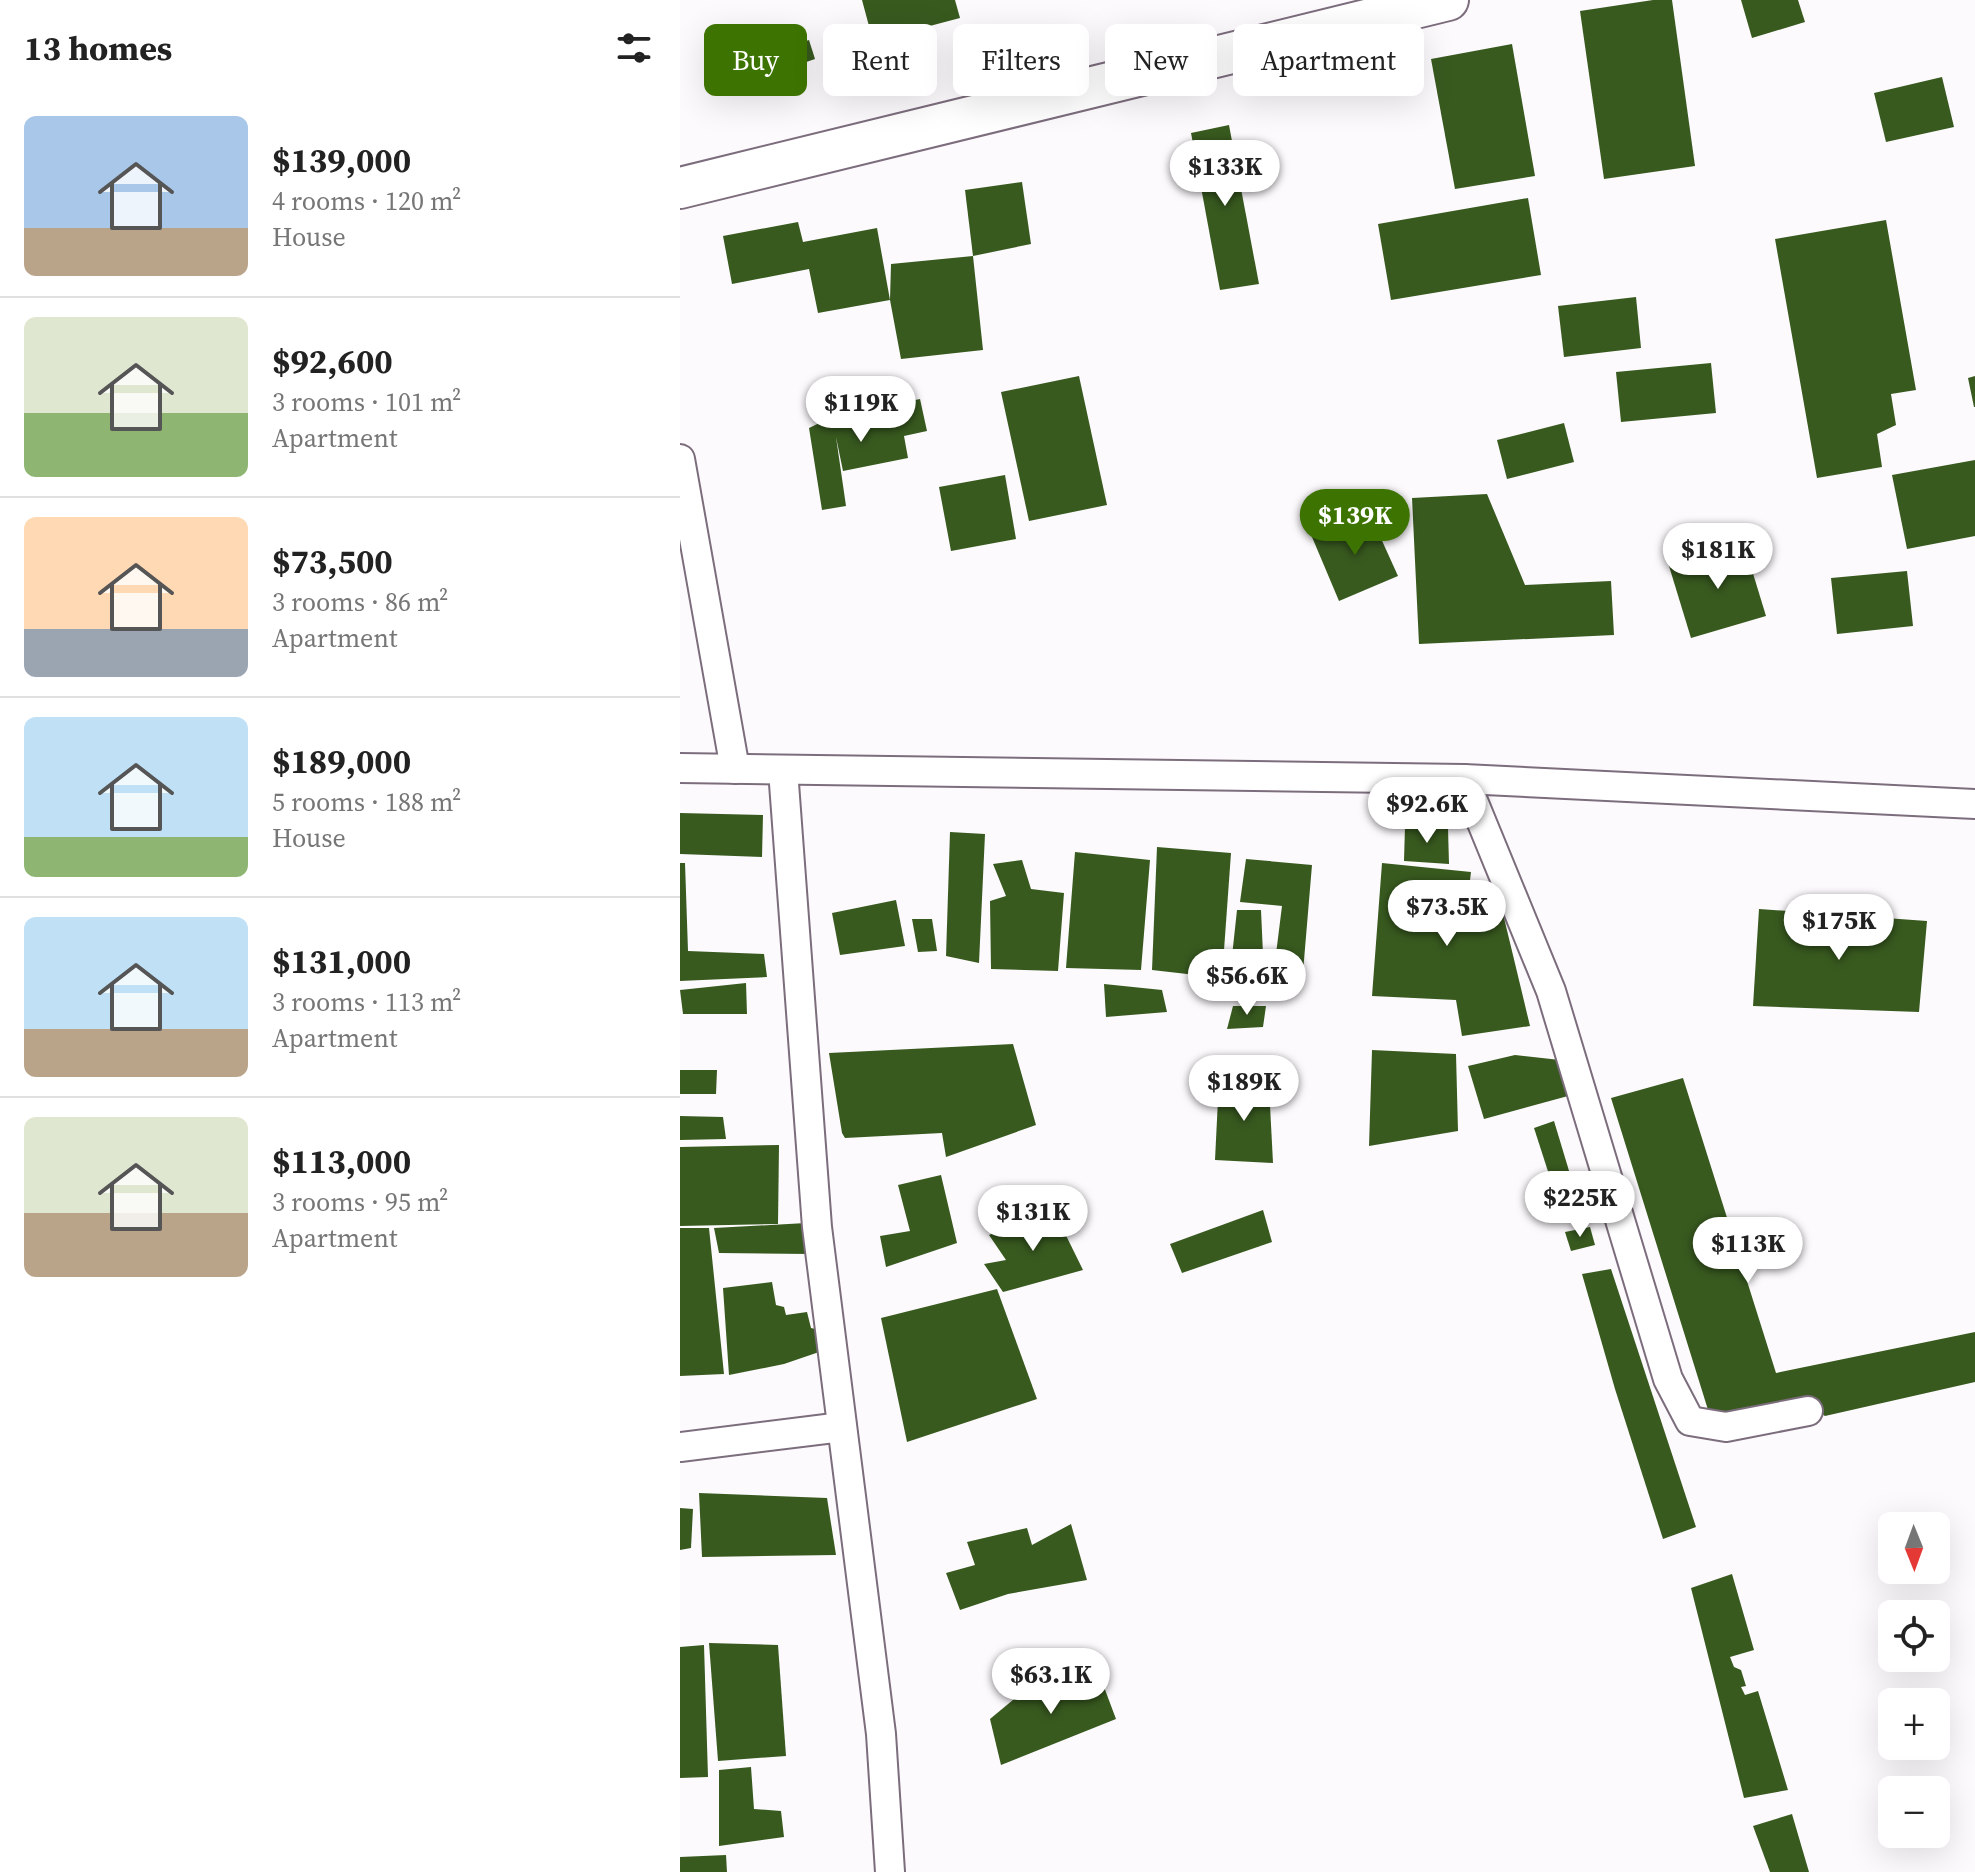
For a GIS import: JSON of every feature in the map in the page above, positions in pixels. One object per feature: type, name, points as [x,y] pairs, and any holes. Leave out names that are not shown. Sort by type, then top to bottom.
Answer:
[{"type":"main road","points":[[680,188],[1448,0]]},
{"type":"street","points":[[680,459],[735,769]]},
{"type":"street","points":[[680,768],[1464,779],[1975,804]]},
{"type":"street","points":[[783,770],[817,1227],[881,1734],[890,1872]]},
{"type":"street","points":[[1464,779],[1551,991],[1668,1379],[1690,1421],[1726,1427],[1808,1411]]},
{"type":"street","points":[[680,1447],[842,1427]]},
{"type":"building","points":[[862,0],[955,0],[960,18],[937,24],[868,24]]},
{"type":"building","points":[[1672,0],[1695,166],[1604,179],[1580,11]]},
{"type":"building","points":[[1741,0],[1798,0],[1805,22],[1752,38]]},
{"type":"building","points":[[807,41],[815,59],[807,62]]},
{"type":"building","points":[[1512,44],[1535,176],[1455,189],[1431,59]]},
{"type":"building","points":[[1942,77],[1954,127],[1886,142],[1874,93]]},
{"type":"building","points":[[1229,125],[1259,284],[1220,290],[1191,133]]},
{"type":"building","points":[[1022,182],[1031,244],[973,256],[965,190]]},
{"type":"building","points":[[1528,198],[1541,275],[1391,300],[1378,224]]},
{"type":"building","points":[[1886,220],[1916,390],[1891,394],[1896,425],[1877,434],[1882,467],[1817,478],[1775,239]]},
{"type":"building","points":[[798,222],[803,242],[877,228],[890,300],[818,313],[809,269],[732,284],[723,236]]},
{"type":"building","points":[[973,256],[983,350],[901,359],[890,300],[891,264]]},
{"type":"building","points":[[1636,297],[1641,348],[1564,357],[1558,306]]},
{"type":"building","points":[[1711,363],[1716,413],[1621,422],[1616,372]]},
{"type":"building","points":[[1079,376],[1107,505],[1029,521],[1001,392]]},
{"type":"building","points":[[1975,376],[1975,407],[1974,407],[1968,378]]},
{"type":"building","points":[[920,399],[927,431],[904,436],[908,458],[843,471],[836,437],[846,506],[822,510],[809,428],[832,417]]},
{"type":"building","points":[[1564,423],[1574,462],[1507,479],[1497,440]]},
{"type":"building","points":[[1975,460],[1975,536],[1907,549],[1892,475]]},
{"type":"building","points":[[1005,475],[1016,539],[951,551],[939,487]]},
{"type":"building","points":[[1487,494],[1525,585],[1611,581],[1614,635],[1419,644],[1412,498]]},
{"type":"building","points":[[1369,512],[1398,576],[1339,601],[1312,537]]},
{"type":"building","points":[[1744,544],[1766,616],[1691,638],[1669,566]]},
{"type":"building","points":[[1907,571],[1913,626],[1837,634],[1831,578]]},
{"type":"building","points":[[680,813],[763,815],[762,857],[680,854]]},
{"type":"building","points":[[1405,826],[1448,828],[1449,864],[1404,861]]},
{"type":"building","points":[[950,832],[985,834],[979,963],[946,956]]},
{"type":"building","points":[[1157,847],[1231,853],[1222,978],[1152,970]]},
{"type":"building","points":[[1075,852],[1150,860],[1141,970],[1066,968]]},
{"type":"building","points":[[1246,859],[1312,865],[1302,984],[1229,984],[1237,910],[1261,910],[1263,954],[1276,954],[1282,906],[1240,902]]},
{"type":"building","points":[[1022,860],[1031,889],[1064,893],[1058,971],[991,969],[990,901],[1006,896],[993,864]]},
{"type":"building","points":[[680,863],[685,863],[688,951],[764,954],[767,977],[680,981]]},
{"type":"building","points":[[1382,863],[1471,872],[1468,897],[1499,897],[1530,1026],[1462,1036],[1456,1000],[1372,996]]},
{"type":"building","points":[[896,900],[905,946],[840,955],[832,913]]},
{"type":"building","points":[[1759,909],[1927,921],[1919,1012],[1753,1006]]},
{"type":"building","points":[[912,919],[932,919],[937,951],[918,952]]},
{"type":"building","points":[[746,983],[747,1014],[683,1014],[680,990]]},
{"type":"building","points":[[1104,984],[1162,990],[1167,1012],[1106,1017]]},
{"type":"building","points":[[1233,1006],[1266,1006],[1263,1027],[1227,1029]]},
{"type":"building","points":[[1013,1044],[1036,1125],[946,1157],[942,1133],[845,1138],[842,1133],[829,1053]]},
{"type":"building","points":[[1372,1050],[1456,1054],[1458,1131],[1369,1146]]},
{"type":"building","points":[[1515,1055],[1560,1060],[1568,1096],[1484,1119],[1468,1066]]},
{"type":"building","points":[[680,1070],[717,1070],[716,1094],[680,1094]]},
{"type":"building","points":[[1683,1078],[1776,1373],[1975,1332],[1975,1382],[1825,1416],[1807,1404],[1732,1421],[1709,1413],[1611,1098]]},
{"type":"building","points":[[1219,1079],[1269,1086],[1273,1163],[1215,1160]]},
{"type":"building","points":[[680,1116],[723,1117],[726,1139],[680,1140]]},
{"type":"building","points":[[1554,1121],[1582,1214],[1564,1221],[1534,1128]]},
{"type":"building","points":[[779,1145],[778,1224],[680,1226],[680,1147]]},
{"type":"building","points":[[941,1175],[957,1243],[886,1267],[880,1236],[910,1231],[898,1185]]},
{"type":"building","points":[[1053,1209],[1083,1270],[1003,1292],[984,1264],[1006,1260],[989,1235]]},
{"type":"building","points":[[1263,1210],[1272,1242],[1182,1273],[1170,1244]]},
{"type":"building","points":[[806,1223],[809,1254],[719,1253],[714,1228]]},
{"type":"building","points":[[1590,1227],[1595,1245],[1571,1251],[1565,1232]]},
{"type":"building","points":[[680,1228],[709,1228],[724,1374],[680,1376]]},
{"type":"building","points":[[1611,1269],[1696,1527],[1663,1539],[1582,1274]]},
{"type":"building","points":[[772,1282],[776,1305],[784,1307],[786,1315],[807,1312],[811,1328],[820,1330],[822,1351],[784,1364],[729,1375],[723,1288]]},
{"type":"building","points":[[997,1289],[1037,1399],[907,1442],[881,1318]]},
{"type":"building","points":[[699,1493],[827,1498],[836,1555],[702,1557]]},
{"type":"building","points":[[680,1508],[693,1509],[691,1548],[680,1550]]},
{"type":"building","points":[[1071,1524],[1087,1580],[1008,1594],[960,1610],[946,1573],[975,1565],[967,1542],[1027,1528],[1032,1545]]},
{"type":"building","points":[[1732,1574],[1754,1650],[1730,1657],[1734,1667],[1741,1670],[1746,1686],[1741,1687],[1745,1695],[1758,1691],[1788,1790],[1744,1798],[1691,1588]]},
{"type":"building","points":[[709,1643],[778,1645],[786,1756],[718,1761]]},
{"type":"building","points":[[704,1645],[708,1777],[680,1778],[680,1647]]},
{"type":"building","points":[[1098,1671],[1116,1719],[1001,1765],[990,1719],[1020,1694]]},
{"type":"building","points":[[751,1767],[754,1809],[781,1811],[784,1837],[719,1846],[719,1770]]},
{"type":"building","points":[[1792,1814],[1809,1872],[1770,1872],[1753,1826]]},
{"type":"building","points":[[726,1855],[727,1872],[680,1872],[680,1857]]}]
